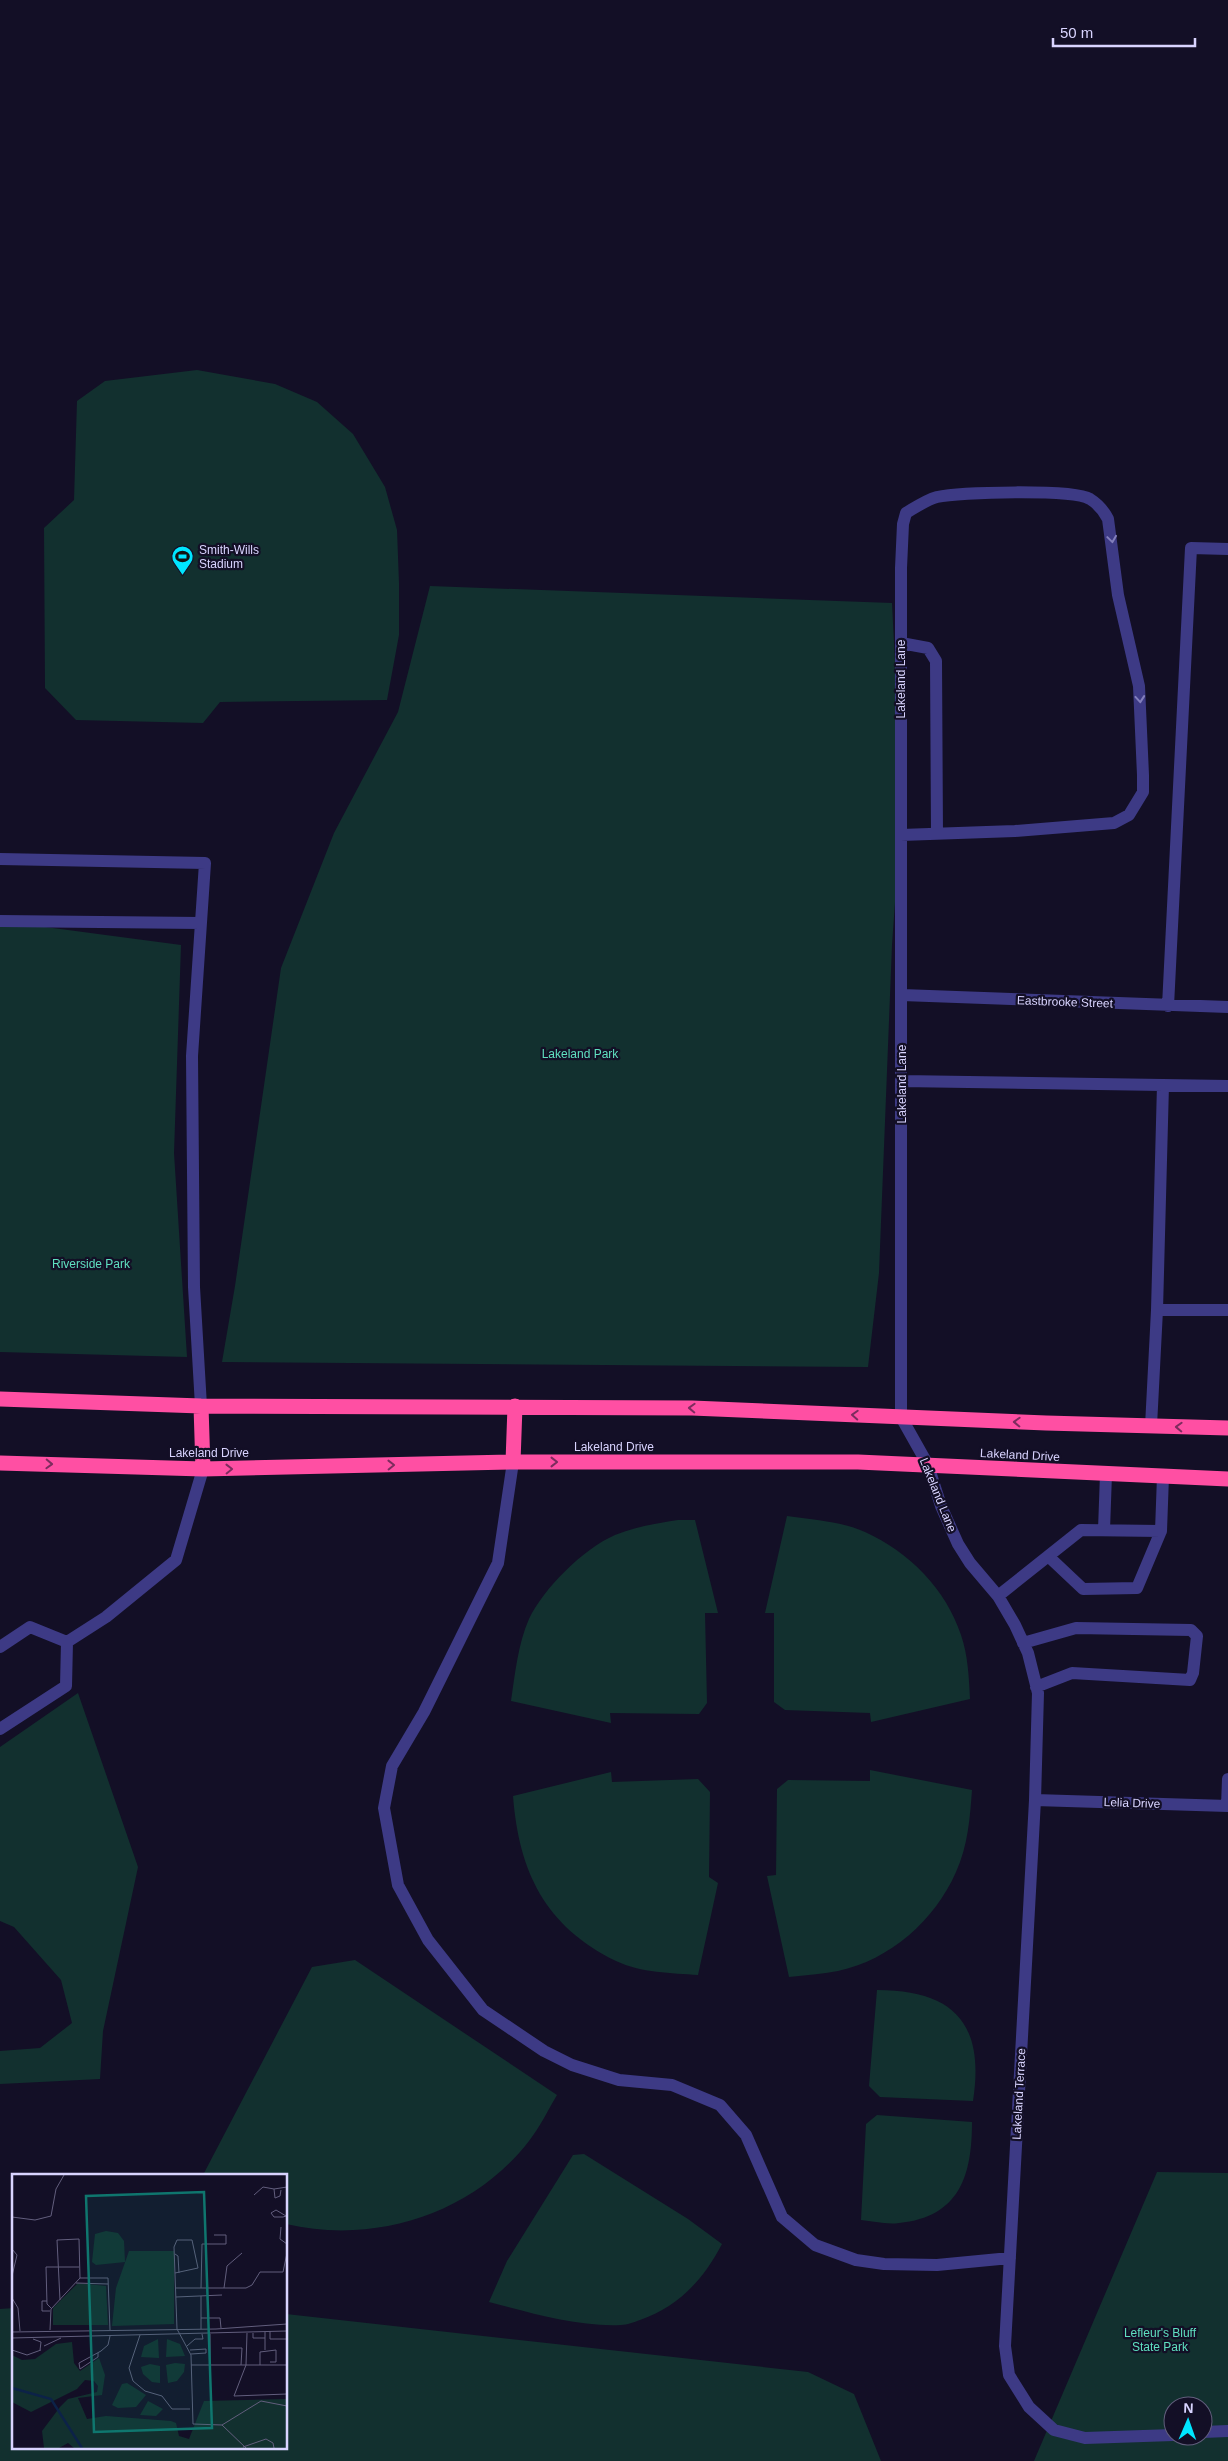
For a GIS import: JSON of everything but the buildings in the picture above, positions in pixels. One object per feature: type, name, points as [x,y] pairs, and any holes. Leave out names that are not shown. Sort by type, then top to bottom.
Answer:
[{"type":"highway","points":[[0,1399],[201,1406],[692,1408],[1228,1428]]},
{"type":"highway","points":[[201,1406],[203,1469]]},
{"type":"highway","points":[[513,1462],[515,1406]]},
{"type":"highway","name":"Lakeland Drive","points":[[0,1463],[203,1469],[513,1462],[858,1462],[1228,1479]]},
{"type":"street","name":"Lakeland Lane","points":[[937,834],[1014,832],[1114,822],[1128,815],[1143,792],[1139,686],[1118,595],[1108,519],[1102,509],[1090,499],[1071,494],[958,494],[936,497],[906,512],[901,552],[901,1417],[928,1465],[941,1506],[958,1544],[970,1563],[998,1596],[1015,1625]]},
{"type":"street","points":[[1168,1006],[1191,548],[1228,549]]},
{"type":"street","points":[[901,643],[928,648],[936,661],[937,834],[902,836]]},
{"type":"street","points":[[0,859],[205,863],[192,1056],[191,1161],[194,1287],[201,1406]]},
{"type":"street","points":[[0,921],[201,923]]},
{"type":"street","name":"Eastbrooke Street","points":[[902,995],[1228,1007]]},
{"type":"street","points":[[902,1081],[1228,1086]]},
{"type":"street","points":[[1151,1426],[1157,1310],[1163,1085]]},
{"type":"street","points":[[1157,1310],[1228,1310]]},
{"type":"street","points":[[513,1462],[498,1563],[424,1712],[392,1766],[384,1808],[398,1885],[428,1940],[483,2010],[544,2050],[572,2065],[610,2077],[672,2085],[720,2105],[746,2135],[782,2217],[815,2245],[856,2260],[884,2264],[937,2265],[1010,2258]]},
{"type":"street","points":[[67,1642],[106,1617],[176,1560],[203,1469]]},
{"type":"street","points":[[1104,1530],[1106,1474]]},
{"type":"street","points":[[1048,1556],[1083,1590],[1137,1588],[1162,1531],[1163,1476]]},
{"type":"street","points":[[998,1596],[1081,1530],[1162,1531]]},
{"type":"street","name":"Lakeland Terrace","points":[[1015,1625],[1023,1643],[1036,1687],[1035,1800],[1005,2346],[1009,2375],[1029,2407],[1054,2430],[1085,2438],[1163,2435]]},
{"type":"street","points":[[0,1647],[30,1627],[67,1642]]},
{"type":"street","points":[[1023,1643],[1076,1628],[1191,1630],[1197,1636],[1193,1673],[1190,1680],[1072,1673],[1036,1687]]},
{"type":"street","points":[[0,1729],[66,1686],[67,1642]]},
{"type":"street","points":[[1227,1806],[1228,1779]]},
{"type":"street","name":"Lelia Drive","points":[[1035,1800],[1227,1806]]},
{"type":"street","points":[[1213,2432],[1228,2431]]},
{"type":"green space","name":"Smith-Wills Stadium","points":[[197,370],[275,384],[317,402],[353,434],[385,487],[397,530],[399,583],[399,635],[387,700],[220,702],[203,723],[76,720],[45,688],[44,528],[74,500],[77,401],[105,381]]},
{"type":"green space","name":"Lakeland Park","points":[[430,586],[892,603],[902,803],[892,945],[879,1273],[868,1367],[222,1362],[235,1286],[281,968],[334,833],[398,712]]},
{"type":"green space","name":"Riverside Park","points":[[0,921],[181,945],[174,1153],[187,1357],[0,1352]]},
{"type":"green space","points":[[787,1516],[856,1528],[881,1540],[896,1550],[924,1574],[946,1602],[961,1635],[967,1659],[970,1699],[871,1722],[870,1713],[785,1710],[774,1702],[774,1613],[765,1613]]},
{"type":"green space","points":[[678,1520],[695,1520],[718,1613],[705,1613],[707,1703],[699,1714],[610,1713],[611,1723],[511,1701],[517,1659],[525,1629],[536,1607],[554,1582],[590,1550],[615,1535],[646,1526]]},
{"type":"green space","points":[[78,1693],[138,1867],[103,2031],[100,2079],[0,2084],[0,2051],[40,2048],[72,2023],[61,1980],[14,1927],[0,1921],[0,1747]]},
{"type":"green space","points":[[870,1770],[972,1790],[968,1831],[960,1862],[947,1890],[936,1906],[923,1922],[893,1947],[857,1966],[832,1972],[789,1977],[767,1876],[776,1875],[777,1789],[788,1780],[870,1781]]},
{"type":"green space","points":[[611,1772],[612,1782],[698,1779],[710,1792],[709,1877],[718,1883],[698,1975],[657,1972],[636,1968],[616,1961],[591,1947],[571,1931],[554,1913],[540,1894],[530,1872],[516,1823],[513,1796]]},
{"type":"green space","points":[[355,1960],[557,2095],[533,2136],[506,2166],[480,2188],[451,2205],[420,2218],[387,2226],[354,2230],[320,2229],[288,2224],[288,2174],[204,2174],[312,1967]]},
{"type":"green space","points":[[877,1990],[904,1992],[926,1997],[944,2005],[958,2017],[968,2032],[974,2051],[973,2101],[880,2097],[869,2086]]},
{"type":"green space","points":[[877,2115],[972,2122],[969,2159],[965,2176],[949,2202],[936,2212],[920,2219],[894,2223],[861,2220],[866,2124]]},
{"type":"green space","points":[[584,2154],[688,2219],[722,2244],[715,2257],[698,2280],[666,2308],[640,2320],[621,2325],[571,2322],[489,2302],[507,2261],[573,2155]]},
{"type":"green space","name":"Lefleur's Bluff State Park","points":[[1157,2172],[1228,2173],[1228,2461],[1034,2461]]},
{"type":"green space","points":[[12,2308],[12,2448],[288,2448],[288,2314],[808,2372],[854,2394],[881,2461],[0,2461],[0,2309]]},
{"type":"place","name":"Smith-Wills Stadium","points":[[183,576]]}]
